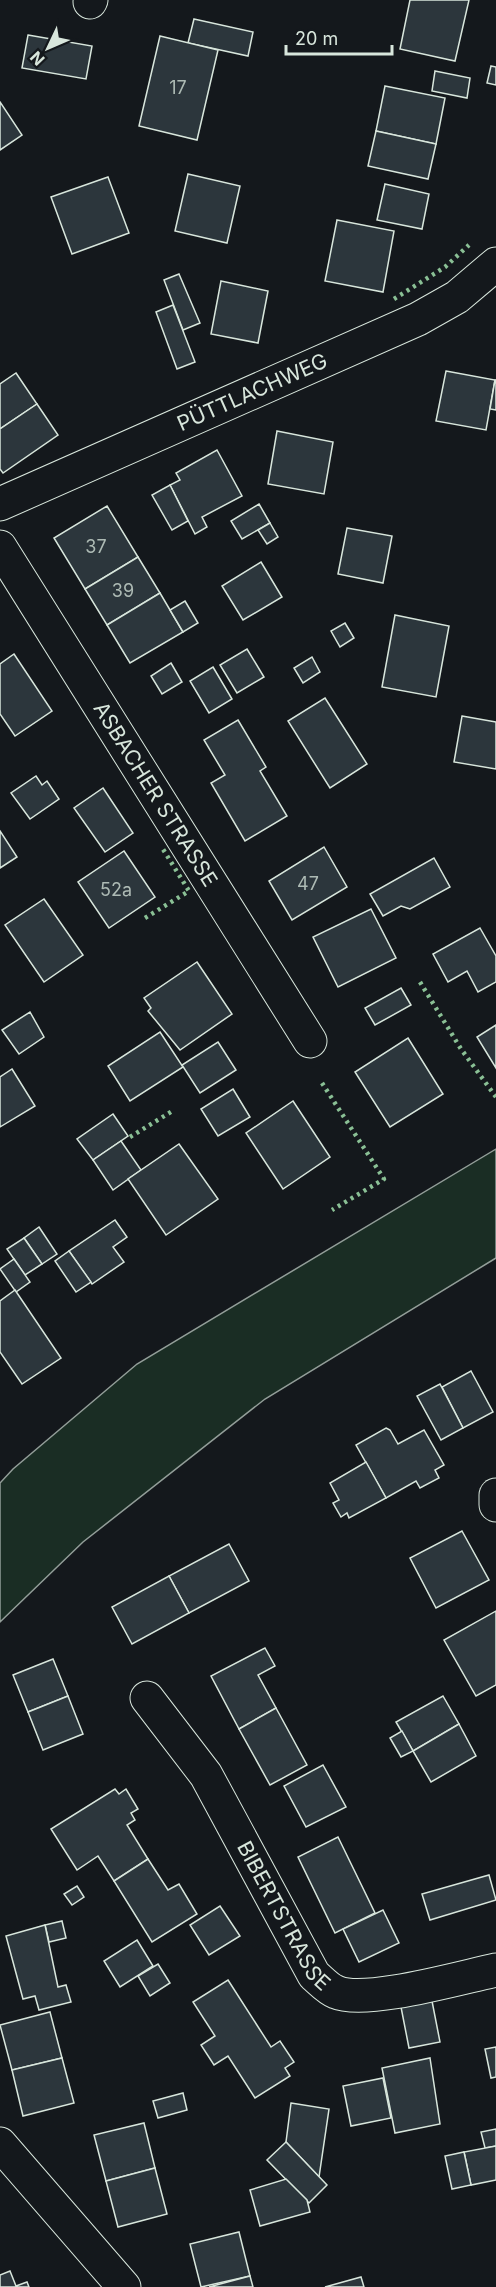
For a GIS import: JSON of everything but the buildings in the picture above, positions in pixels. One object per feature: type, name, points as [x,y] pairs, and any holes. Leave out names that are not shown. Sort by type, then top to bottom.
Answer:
[{"type":"street","name":"PÜTTLACHWEG","points":[[0,504],[418,320],[457,297],[496,264]]},
{"type":"street","name":"ASBACHER STRASSE","points":[[0,547],[310,1041]]},
{"type":"street","points":[[496,1495],[496,1505]]},
{"type":"street","name":"BIBERTSTRASSE","points":[[147,1698],[206,1775],[314,1975],[335,1992],[354,1997],[381,1994],[496,1970]]},
{"type":"street","points":[[0,2144],[124,2287]]},
{"type":"green space","points":[[496,1149],[496,1258],[265,1399],[83,1542],[0,1622],[0,1483],[13,1469],[137,1364]]},
{"type":"hedge","points":[[394,299],[445,267],[469,245]]},
{"type":"hedge","points":[[145,918],[189,891],[161,846]]},
{"type":"hedge","points":[[420,982],[461,1049],[496,1097]]},
{"type":"hedge","points":[[322,1083],[384,1179],[332,1210]]},
{"type":"hedge","points":[[130,1137],[174,1110]]}]
